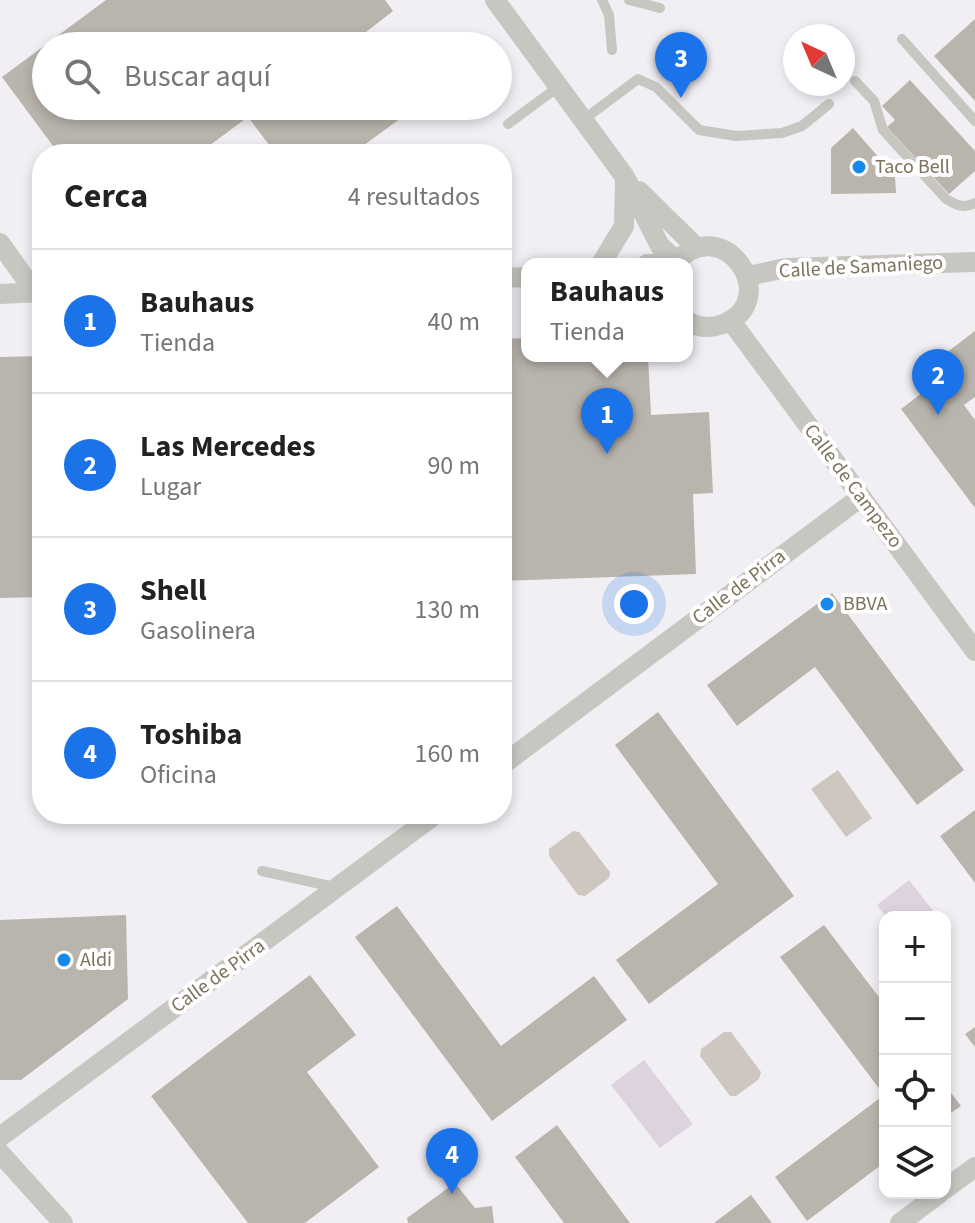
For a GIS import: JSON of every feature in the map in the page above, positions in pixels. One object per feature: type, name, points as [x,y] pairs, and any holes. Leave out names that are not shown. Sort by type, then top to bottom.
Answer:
[{"type":"street","points":[[495,0],[625,177],[697,248]]},
{"type":"street","points":[[625,177],[660,246],[671,258]]},
{"type":"street","points":[[605,258],[624,226],[625,177]]},
{"type":"street","points":[[0,243],[32,283]]},
{"type":"street","points":[[680,258],[697,248],[709,246],[726,250],[738,259],[748,276],[749,290],[745,304],[731,321],[705,328],[693,323]]},
{"type":"street","name":"Calle de Samaniego","points":[[748,276],[786,268],[975,262]]},
{"type":"street","points":[[0,294],[32,292]]},
{"type":"street","name":"Calle de Campezo","points":[[731,321],[975,651]]},
{"type":"street","name":"Calle de Pirra","points":[[512,758],[861,497]]},
{"type":"street","name":"Calle de Pirra","points":[[0,1137],[423,824]]},
{"type":"street","points":[[0,1153],[63,1223]]},
{"type":"street","points":[[951,1185],[975,1167]]},
{"type":"street","points":[[900,1223],[932,1199]]},
{"type":"lane","points":[[602,0],[609,15],[612,50]]},
{"type":"lane","points":[[629,0],[660,8]]},
{"type":"lane","points":[[902,39],[975,121]]},
{"type":"lane","points":[[583,120],[638,79],[656,87],[699,130],[736,136],[782,133],[802,126],[829,104]]},
{"type":"lane","points":[[855,81],[874,101],[883,130],[946,199],[956,205],[975,203]]},
{"type":"lane","points":[[508,124],[558,87]]},
{"type":"lane","points":[[262,871],[338,888]]},
{"type":"shaded area","points":[[838,770],[872,818],[846,837],[811,789]]},
{"type":"shaded area","points":[[573,831],[579,832],[610,872],[609,878],[585,896],[578,895],[549,856],[549,849]]},
{"type":"shaded area","points":[[909,880],[933,911],[882,911],[877,905]]},
{"type":"shaded area","points":[[724,1032],[731,1032],[761,1072],[759,1079],[736,1096],[730,1096],[700,1056],[701,1049]]},
{"type":"shaded area","points":[[644,1060],[693,1124],[660,1148],[611,1085]]},
{"type":"building","points":[[106,0],[385,0],[393,11],[366,32],[63,32]]},
{"type":"building","points":[[975,19],[975,101],[934,56]]},
{"type":"building","points":[[32,55],[32,118],[2,77]]},
{"type":"building","points":[[910,80],[975,151],[975,171],[949,194],[887,127],[895,120],[882,106]]},
{"type":"building","points":[[34,120],[244,120],[212,144],[52,144]]},
{"type":"building","points":[[250,120],[398,120],[366,144],[268,144]]},
{"type":"building","name":"Taco Bell","points":[[853,128],[895,176],[896,193],[831,194],[831,148]]},
{"type":"building","points":[[975,331],[975,397],[964,405],[975,420],[975,508],[901,409],[922,393],[912,379]]},
{"type":"building","points":[[521,338],[521,362],[648,362],[651,415],[709,412],[713,493],[693,494],[696,574],[512,581],[512,339]]},
{"type":"building","points":[[32,356],[32,597],[0,598],[0,357]]},
{"type":"building","points":[[832,593],[964,770],[917,805],[815,667],[737,726],[707,685]]},
{"type":"building","points":[[658,712],[794,896],[649,1004],[616,960],[718,884],[615,745]]},
{"type":"building","points":[[975,810],[975,883],[940,836]]},
{"type":"building","points":[[397,906],[501,1046],[594,976],[627,1020],[492,1121],[355,937]]},
{"type":"building","name":"Aldi","points":[[126,915],[128,999],[21,1080],[0,1080],[0,920]]},
{"type":"building","points":[[824,925],[879,997],[879,1088],[780,957]]},
{"type":"building","points":[[310,975],[356,1035],[307,1072],[379,1167],[305,1223],[248,1223],[151,1096]]},
{"type":"building","points":[[975,1027],[975,1047],[965,1034]]},
{"type":"building","points":[[951,1093],[961,1106],[951,1113]]},
{"type":"building","points":[[879,1099],[879,1167],[807,1221],[775,1177]]},
{"type":"building","points":[[557,1125],[630,1223],[564,1223],[515,1157]]},
{"type":"building","points":[[455,1183],[475,1208],[492,1206],[494,1223],[408,1223],[407,1218]]},
{"type":"building","points":[[751,1195],[772,1223],[714,1223]]},
{"type":"place","name":"Shell","points":[[681,98]]},
{"type":"place","name":"Taco Bell","points":[[859,167]]},
{"type":"place","name":"Las Mercedes","points":[[938,415]]},
{"type":"place","name":"Bauhaus","points":[[607,454]]},
{"type":"place","name":"BBVA","points":[[827,604]]},
{"type":"place","name":"Aldi","points":[[64,960]]},
{"type":"place","name":"Toshiba","points":[[452,1194]]}]
